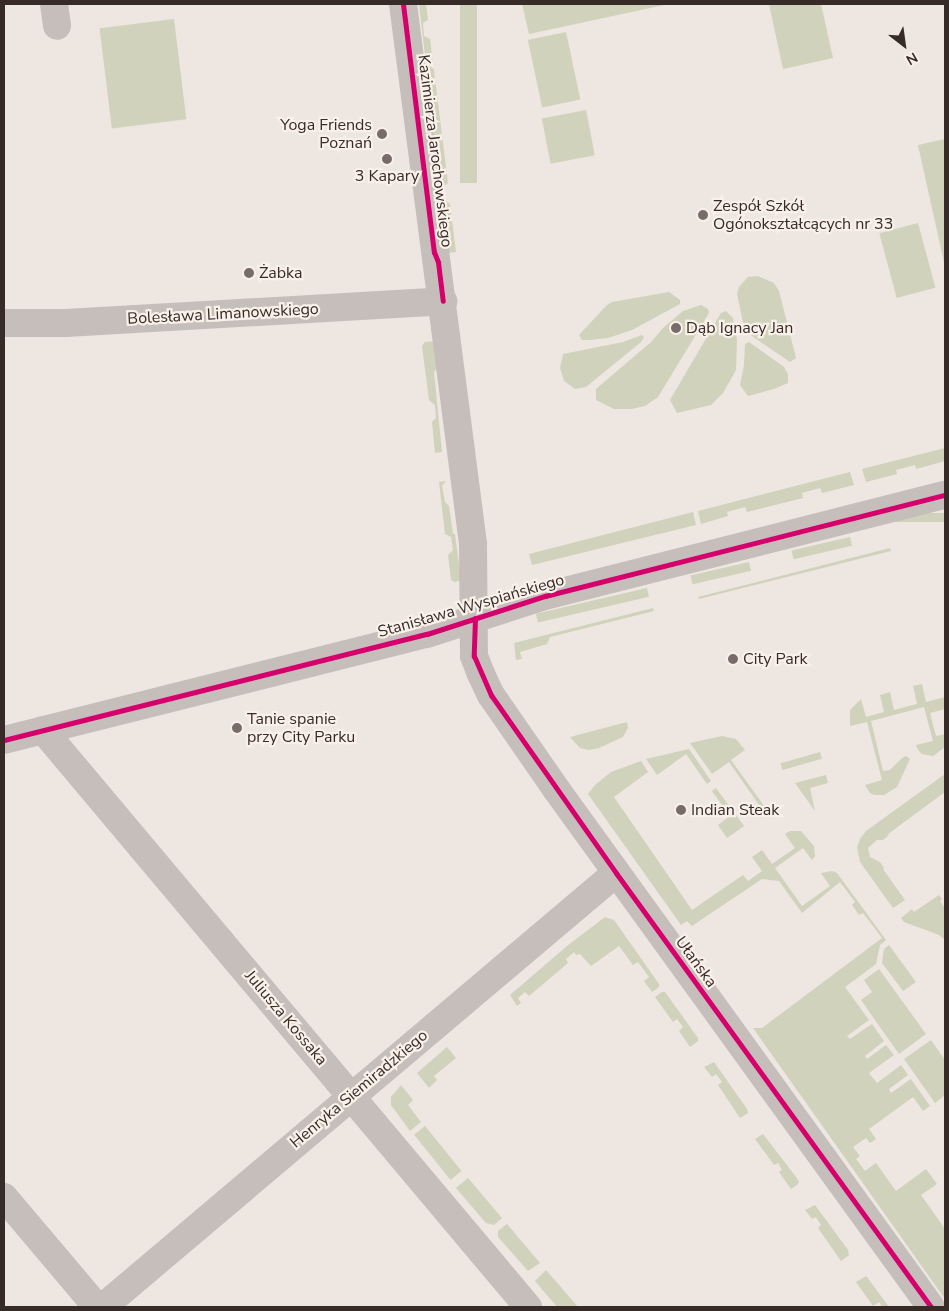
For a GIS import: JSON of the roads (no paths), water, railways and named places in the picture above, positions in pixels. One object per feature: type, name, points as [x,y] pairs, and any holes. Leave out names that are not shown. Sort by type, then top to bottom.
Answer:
[{"type":"street","name":"Kazimierza Jarochowskiego","points":[[403,4],[434,252],[438,262],[473,544],[475,618]]},
{"type":"street","name":"Bolesława Limanowskiego","points":[[4,323],[66,323],[250,314],[443,301]]},
{"type":"street","name":"Stanisława Wyspiańskiego","points":[[4,740],[427,634],[545,596],[945,495]]},
{"type":"street","name":"Ułańska","points":[[475,618],[474,656],[491,695],[616,873],[931,1307]]},
{"type":"street","name":"Juliusza Kossaka","points":[[43,730],[528,1307]]},
{"type":"street","name":"Henryka Siemiradzkiego","points":[[103,1307],[616,873]]},
{"type":"street","points":[[4,1197],[97,1307]]},
{"type":"place","name":"Yoga Friends Poznań","points":[[382,134]]},
{"type":"place","name":"3 Kapary","points":[[387,159]]},
{"type":"place","name":"Zespół Szkół Ogónokształcących nr 33","points":[[703,215]]},
{"type":"place","name":"Żabka","points":[[249,273]]},
{"type":"place","name":"Dąb Ignacy Jan","points":[[676,328]]},
{"type":"place","name":"City Park","points":[[733,659]]},
{"type":"place","name":"Tanie spanie przy City Parku","points":[[237,728]]},
{"type":"place","name":"Indian Steak","points":[[681,810]]}]
